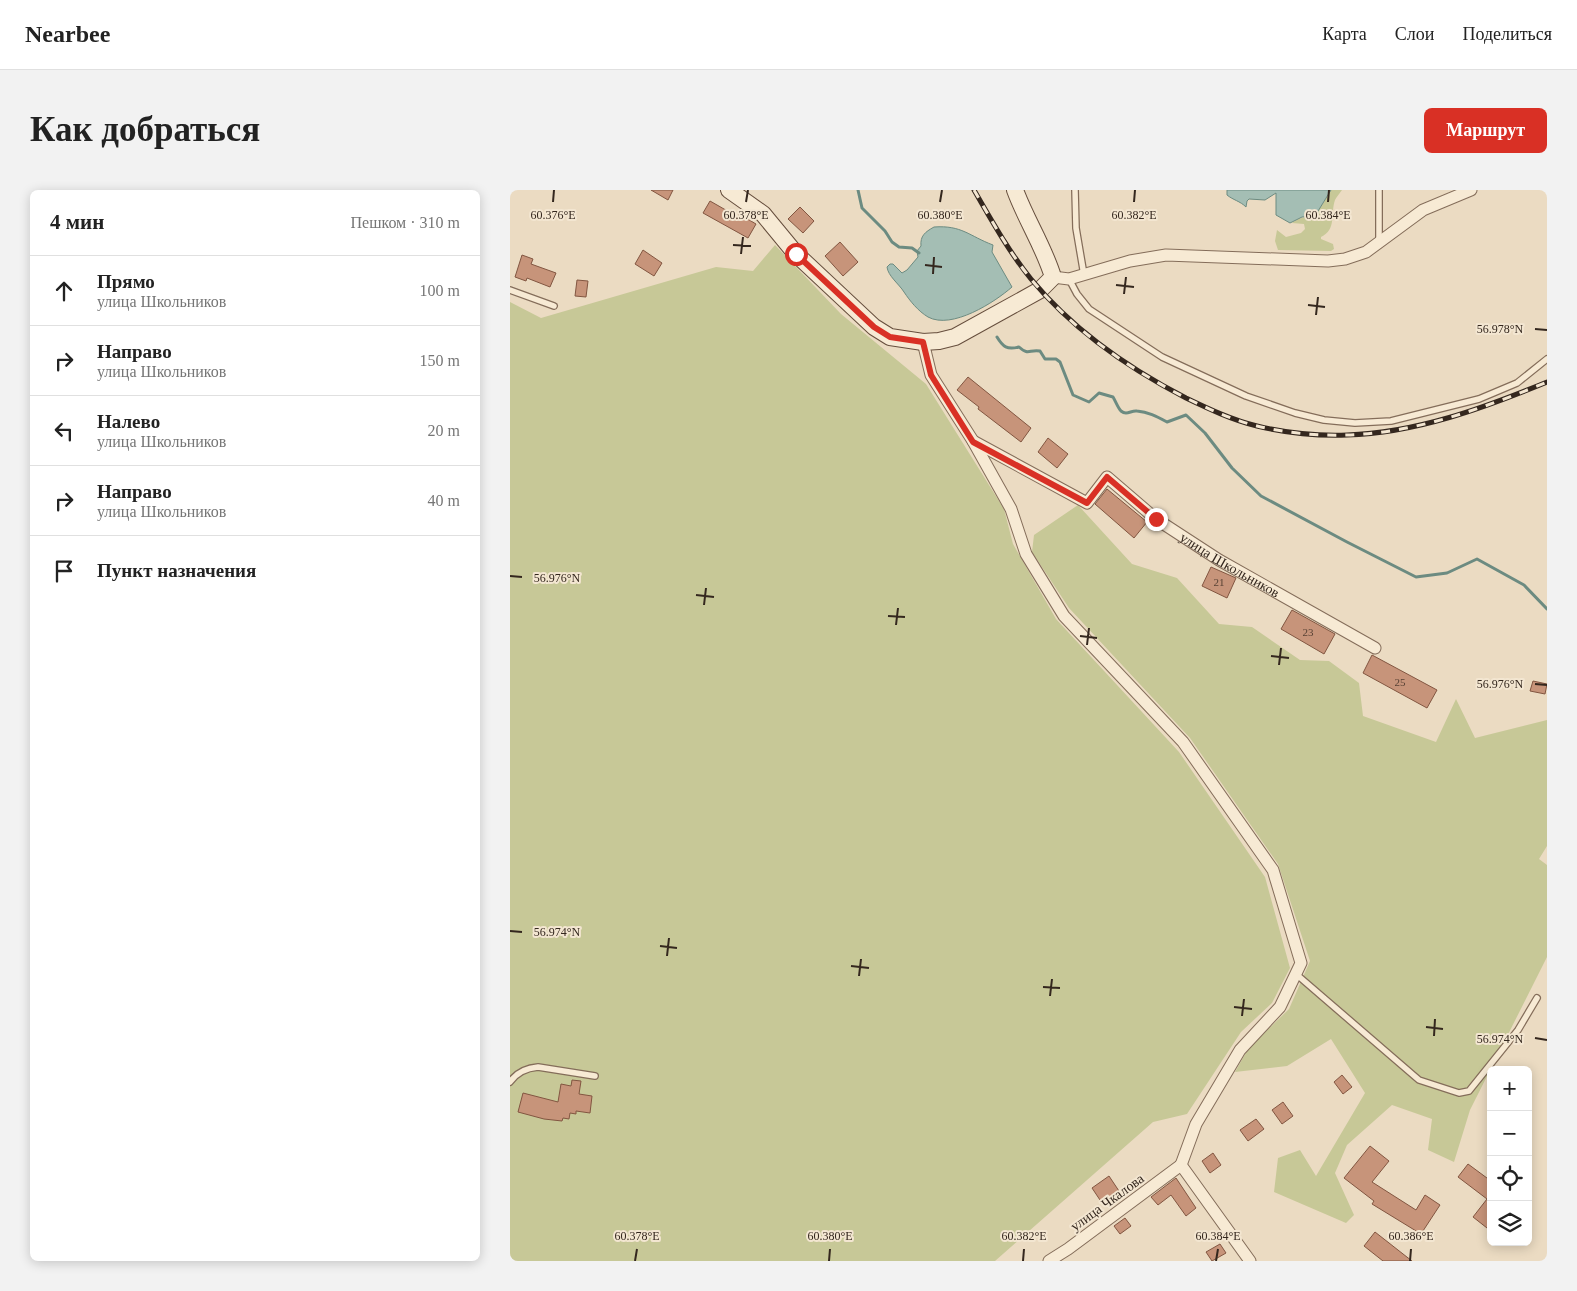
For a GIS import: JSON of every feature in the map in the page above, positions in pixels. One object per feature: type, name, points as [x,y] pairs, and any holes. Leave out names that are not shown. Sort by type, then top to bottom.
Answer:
[{"type":"street","points":[[729,190],[763,214],[796,254],[874,327],[890,337],[923,342],[955,337],[1061,278],[1084,274],[1130,260],[1166,255],[1328,261],[1358,256],[1379,243],[1395,229],[1423,210],[1471,190]]},
{"type":"street","points":[[1015,190],[1044,252],[1061,278]]},
{"type":"street","name":"улица Школьников","points":[[923,342],[931,375],[973,442],[1087,503],[1107,477],[1156,519],[1219,560],[1375,648]]},
{"type":"street","points":[[973,442],[1011,509],[1026,554],[1064,616],[1183,742],[1272,870],[1302,963],[1280,1007],[1240,1050],[1196,1124],[1181,1165],[1250,1261]]},
{"type":"street","name":"улица Чкалова","points":[[1049,1261],[1181,1165]]},
{"type":"lane","points":[[1075,190],[1076,228],[1084,274]]},
{"type":"lane","points":[[1379,190],[1379,243]]},
{"type":"lane","points":[[1061,278],[1090,309],[1162,357],[1246,396],[1295,413],[1324,420],[1355,423],[1391,421],[1479,399],[1517,382],[1547,359]]},
{"type":"lane","points":[[510,290],[554,306]]},
{"type":"lane","points":[[1296,974],[1419,1080],[1459,1093],[1469,1091],[1479,1079],[1518,1030],[1537,998]]},
{"type":"lane","points":[[510,1082],[520,1072],[528,1068],[538,1067],[595,1076]]},
{"type":"green space","points":[[1331,190],[1342,190],[1335,200],[1331,226],[1321,239],[1333,244],[1334,249],[1331,251],[1278,250],[1275,241],[1277,230],[1286,237],[1301,233],[1305,229],[1304,224],[1292,223],[1314,215]]},
{"type":"green space","points":[[775,245],[841,314],[926,384],[1004,509],[1013,544],[1056,619],[1179,752],[1265,877],[1290,968],[1272,1003],[1241,1032],[1187,1114],[1153,1122],[995,1261],[510,1261],[510,302],[541,318],[716,267],[753,271]]},
{"type":"green space","points":[[1078,505],[1132,564],[1177,578],[1219,624],[1252,627],[1300,660],[1329,661],[1359,683],[1363,716],[1436,742],[1456,699],[1475,738],[1547,720],[1547,846],[1539,859],[1547,865],[1547,957],[1492,1066],[1487,1066],[1487,1076],[1470,1110],[1454,1162],[1428,1150],[1432,1119],[1392,1105],[1347,1145],[1335,1173],[1354,1215],[1346,1223],[1274,1192],[1278,1158],[1300,1150],[1316,1176],[1365,1093],[1331,1039],[1287,1066],[1235,1072],[1248,1049],[1289,1009],[1310,961],[1278,864],[1190,738],[1069,608],[1032,552],[1034,535]]},
{"type":"shaded area","points":[[1227,190],[1331,190],[1315,216],[1302,217],[1290,223],[1276,215],[1276,193],[1265,200],[1249,199],[1246,207],[1227,195]]},
{"type":"shaded area","points":[[934,227],[959,229],[993,245],[992,252],[1012,287],[984,307],[961,317],[938,320],[924,315],[892,277],[887,267],[893,264],[902,273],[907,270],[918,257],[917,251],[921,246],[922,237]]},
{"type":"building","points":[[651,190],[673,190],[668,200]]},
{"type":"building","points":[[710,201],[738,217],[739,214],[756,224],[748,238],[703,213]]},
{"type":"building","points":[[800,207],[814,221],[803,233],[788,219]]},
{"type":"building","points":[[840,242],[858,262],[843,276],[825,256]]},
{"type":"building","points":[[643,250],[662,263],[654,276],[635,264]]},
{"type":"building","points":[[522,255],[533,259],[531,264],[556,273],[550,287],[527,278],[526,281],[515,277]]},
{"type":"building","points":[[577,280],[588,281],[586,297],[575,296]]},
{"type":"building","points":[[968,377],[1031,428],[1021,442],[978,409],[979,407],[957,390]]},
{"type":"building","points":[[1048,438],[1068,454],[1057,468],[1038,452]]},
{"type":"building","points":[[1107,489],[1147,522],[1134,538],[1095,504]]},
{"type":"building","points":[[1211,567],[1236,578],[1227,598],[1202,586]]},
{"type":"building","points":[[1292,610],[1335,634],[1324,654],[1281,629]]},
{"type":"building","points":[[1372,655],[1437,690],[1427,708],[1363,673]]},
{"type":"building","points":[[1533,681],[1547,684],[1545,694],[1530,691]]},
{"type":"building","points":[[1342,1075],[1352,1087],[1343,1094],[1334,1082]]},
{"type":"building","points":[[572,1080],[581,1081],[579,1094],[592,1096],[590,1113],[576,1111],[576,1114],[570,1113],[569,1119],[563,1118],[562,1121],[544,1119],[518,1112],[523,1093],[558,1102],[561,1084],[571,1086]]},
{"type":"building","points":[[1283,1102],[1293,1116],[1282,1124],[1272,1110]]},
{"type":"building","points":[[1256,1119],[1264,1129],[1248,1141],[1240,1130]]},
{"type":"building","points":[[1370,1146],[1389,1161],[1372,1182],[1416,1210],[1425,1195],[1440,1205],[1421,1234],[1372,1204],[1374,1201],[1344,1178]]},
{"type":"building","points":[[1213,1153],[1221,1165],[1210,1173],[1202,1161]]},
{"type":"building","points":[[1468,1164],[1487,1178],[1487,1199],[1458,1177]]},
{"type":"building","points":[[1109,1176],[1119,1191],[1102,1203],[1092,1188]]},
{"type":"building","points":[[1176,1178],[1196,1208],[1186,1216],[1171,1195],[1158,1205],[1151,1197]]},
{"type":"building","points":[[1487,1199],[1487,1228],[1473,1217]]},
{"type":"building","points":[[1125,1218],[1131,1226],[1120,1234],[1114,1226]]},
{"type":"building","points":[[1375,1232],[1412,1261],[1383,1261],[1364,1246]]},
{"type":"building","points":[[1220,1244],[1226,1253],[1212,1261],[1206,1252]]},
{"type":"waterway","points":[[858,190],[862,208],[885,231],[892,242],[899,247],[912,248],[919,253]]},
{"type":"waterway","points":[[997,337],[1006,347],[1019,347],[1027,352],[1040,351],[1045,359],[1056,359],[1060,362],[1073,395],[1089,402],[1099,393],[1113,397],[1120,410],[1125,413],[1145,412],[1167,422],[1186,415],[1205,433],[1232,468],[1261,496],[1416,577],[1447,573],[1477,559],[1524,585],[1547,609]]},
{"type":"railway","points":[[974,190],[1023,269],[1047,298],[1083,331],[1143,374],[1186,398],[1239,421],[1279,431],[1302,434],[1347,435],[1399,430],[1474,410],[1547,382]]},
{"type":"route","points":[[796,254],[874,327],[890,337],[923,342],[931,375],[973,442],[1087,503],[1107,477],[1156,519]]}]
